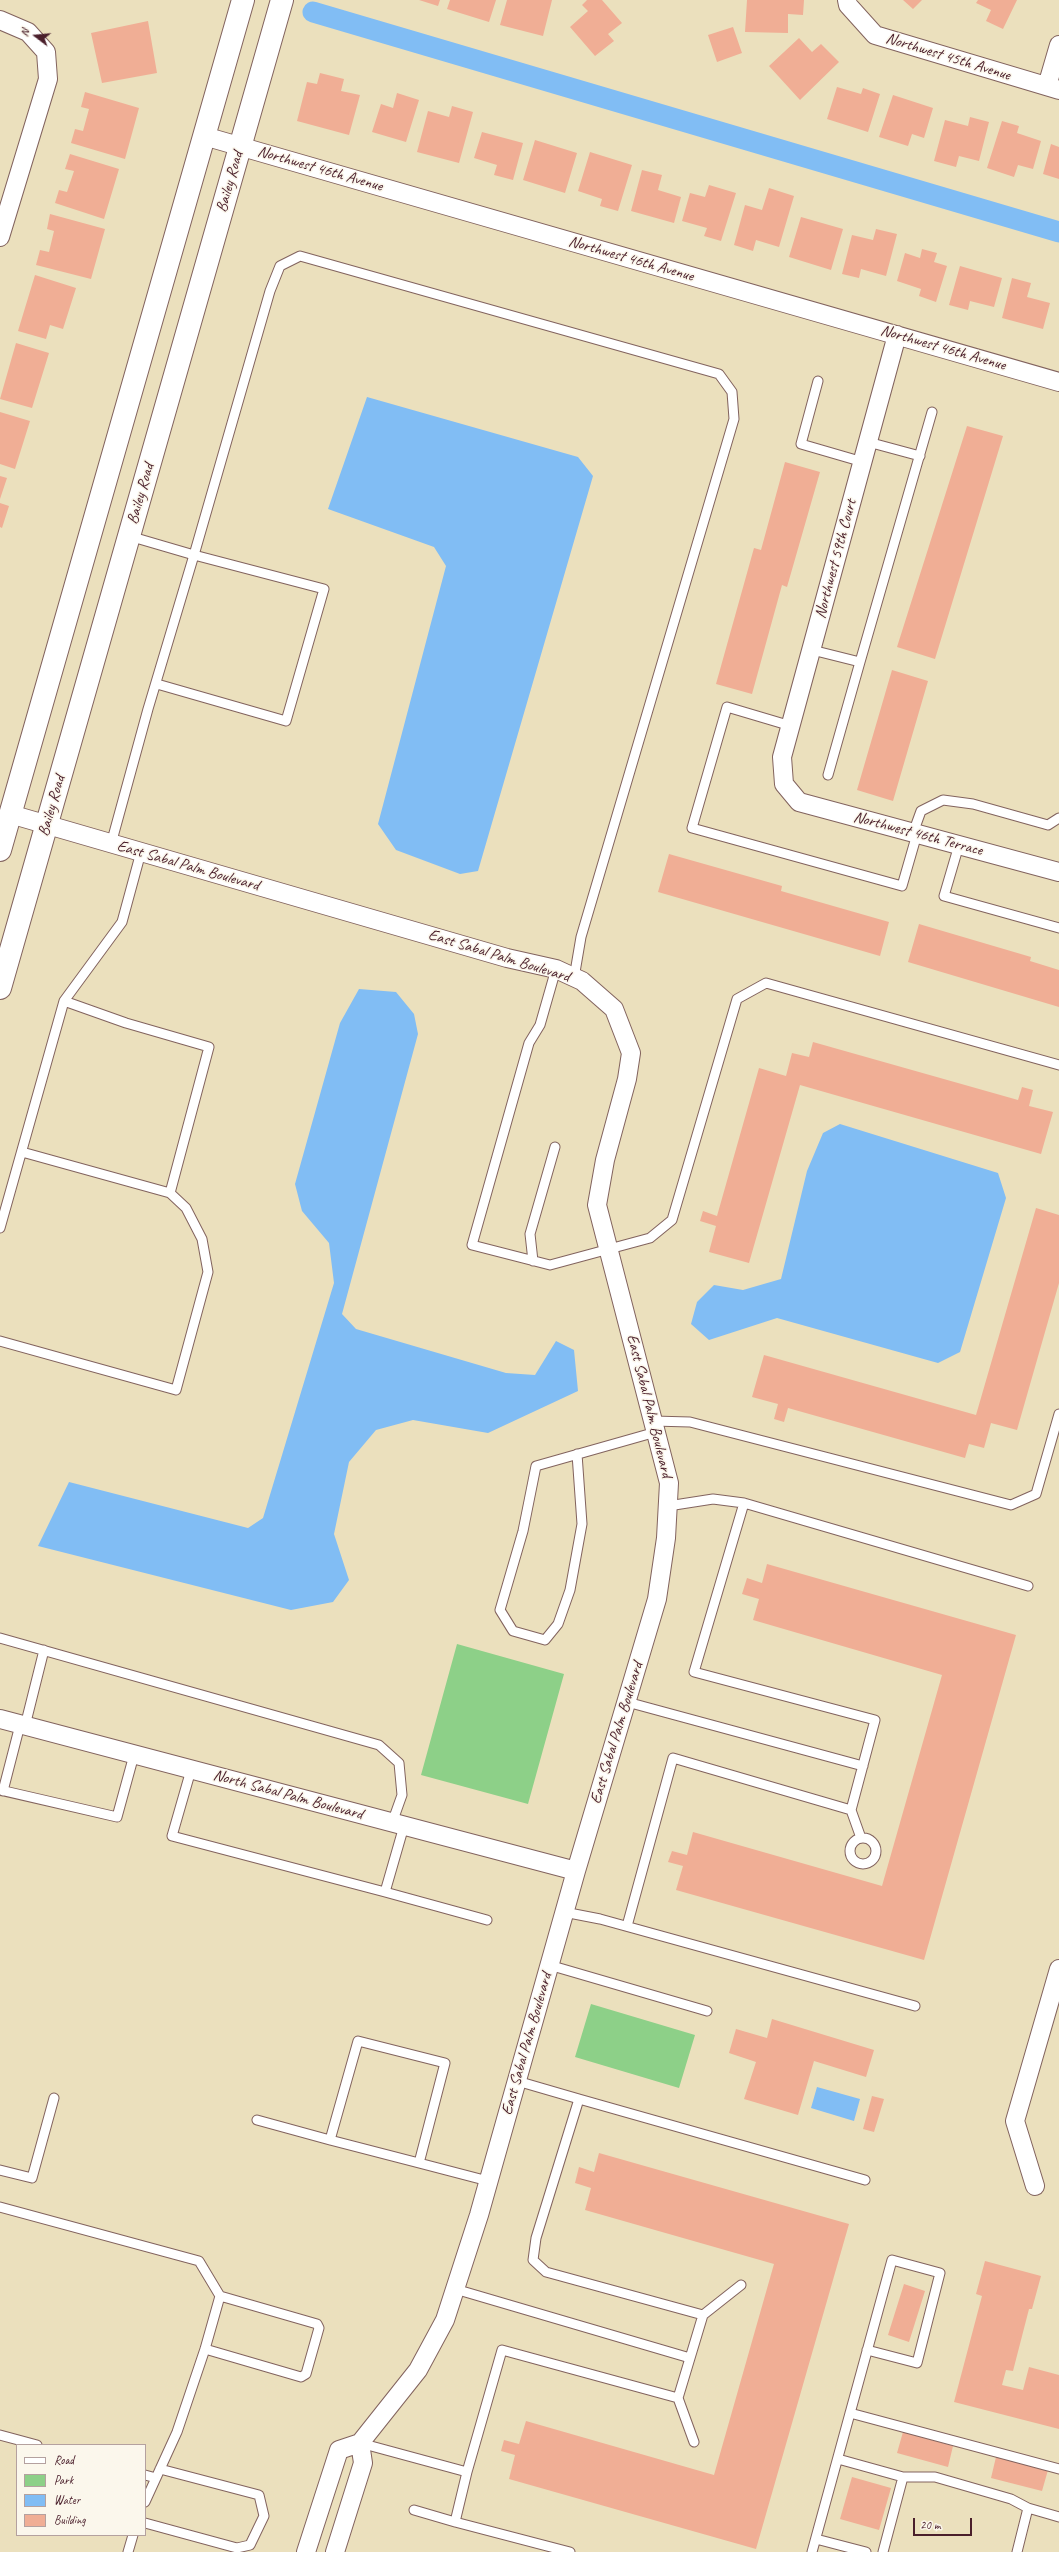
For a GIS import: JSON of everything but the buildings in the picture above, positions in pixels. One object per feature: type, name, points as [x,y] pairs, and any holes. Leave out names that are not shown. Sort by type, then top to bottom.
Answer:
[{"type":"street","points":[[0,850],[243,0]]},
{"type":"street","name":"Bailey Road","points":[[0,988],[282,0]]},
{"type":"street","name":"Northwest 45th Avenue","points":[[847,3],[874,35],[1053,88]]},
{"type":"street","points":[[0,20],[28,32],[46,52],[48,79],[0,237]]},
{"type":"street","points":[[1053,88],[1059,45]]},
{"type":"street","name":"Northwest 46th Avenue","points":[[204,136],[1059,382]]},
{"type":"street","name":"Northwest 59th Court","points":[[784,784],[782,757],[897,335]]},
{"type":"street","name":"Northwest 46th Terrace","points":[[784,784],[799,802],[1059,872]]},
{"type":"street","name":"East Sabal Palm Boulevard","points":[[10,814],[507,958],[556,969],[582,981],[614,1009],[631,1052],[627,1080],[605,1160],[597,1205],[668,1483],[666,1538],[657,1599],[564,1912],[488,2181],[445,2320],[418,2370],[360,2443]]},
{"type":"street","name":"North Sabal Palm Boulevard","points":[[0,1720],[576,1872]]},
{"type":"street","points":[[1035,2186],[1015,2121],[1059,1969]]},
{"type":"street","points":[[306,2552],[339,2450],[360,2443],[363,2463],[335,2552]]},
{"type":"lane","points":[[111,844],[148,709],[157,684],[270,291],[280,266],[300,256],[719,374],[732,392],[734,419],[581,937],[574,978]]},
{"type":"lane","points":[[818,381],[800,444],[863,462]]},
{"type":"lane","points":[[828,775],[932,412]]},
{"type":"lane","points":[[868,442],[920,456]]},
{"type":"lane","points":[[129,536],[194,555],[324,589],[286,721],[157,684]]},
{"type":"lane","points":[[812,650],[860,662]]},
{"type":"lane","points":[[791,726],[727,707],[692,828],[902,886],[921,811],[943,800],[972,804],[1048,825],[1059,818]]},
{"type":"lane","points":[[959,845],[944,896],[1059,928]]},
{"type":"lane","points":[[0,1228],[64,1001],[122,922],[141,852]]},
{"type":"lane","points":[[556,969],[540,1025],[529,1043],[472,1245],[550,1265],[608,1248],[650,1238],[672,1220],[737,999],[766,983],[1059,1065]]},
{"type":"lane","points":[[64,1001],[126,1022],[209,1046],[170,1193]]},
{"type":"lane","points":[[533,1261],[530,1234],[555,1147]]},
{"type":"lane","points":[[0,1341],[176,1390],[208,1272],[202,1239],[186,1208],[170,1193],[22,1152]]},
{"type":"lane","points":[[577,1454],[582,1524],[570,1590],[558,1624],[545,1640],[513,1631],[500,1610],[523,1531],[536,1466],[577,1454],[654,1426],[690,1422],[1011,1505],[1036,1494],[1059,1414]]},
{"type":"lane","points":[[668,1506],[713,1499],[744,1503],[1028,1586]]},
{"type":"lane","points":[[744,1503],[694,1672],[875,1720],[851,1810],[861,1838]]},
{"type":"lane","points":[[0,1638],[379,1744],[399,1764],[402,1795],[385,1892]]},
{"type":"lane","points":[[44,1650],[23,1725],[1,1790],[117,1817],[134,1755]]},
{"type":"lane","points":[[626,1702],[863,1766]]},
{"type":"lane","points":[[626,1926],[673,1758],[851,1810]]},
{"type":"lane","points":[[191,1770],[172,1836],[487,1920]]},
{"type":"lane","points":[[564,1912],[626,1926],[915,2006]]},
{"type":"lane","points":[[549,1966],[707,2012]]},
{"type":"lane","points":[[330,2140],[358,2040],[445,2063],[418,2163]]},
{"type":"lane","points":[[516,2081],[865,2180]]},
{"type":"lane","points":[[0,2170],[32,2178],[54,2098]]},
{"type":"lane","points":[[579,2099],[536,2238],[533,2260],[546,2272],[703,2315]]},
{"type":"lane","points":[[257,2120],[488,2181]]},
{"type":"lane","points":[[0,2207],[199,2260],[220,2296],[316,2324],[319,2328],[306,2374],[302,2377],[205,2349]]},
{"type":"lane","points":[[812,2552],[892,2260],[940,2274],[916,2363],[868,2350]]},
{"type":"lane","points":[[694,2442],[678,2398],[703,2315],[741,2285]]},
{"type":"lane","points":[[455,2289],[690,2358]]},
{"type":"lane","points":[[146,2500],[177,2432],[205,2349],[220,2296]]},
{"type":"lane","points":[[455,2522],[467,2472],[502,2350],[678,2398]]},
{"type":"lane","points":[[850,2413],[1059,2469]]},
{"type":"lane","points":[[0,2435],[33,2444]]},
{"type":"lane","points":[[360,2443],[467,2472]]},
{"type":"lane","points":[[838,2459],[903,2477],[935,2477],[1011,2498],[1028,2508],[1059,2517]]},
{"type":"lane","points":[[146,2475],[158,2473],[259,2496],[264,2516],[250,2545],[237,2548],[146,2523]]},
{"type":"lane","points":[[883,2552],[903,2477]]},
{"type":"lane","points":[[1017,2552],[1028,2508]]},
{"type":"lane","points":[[414,2510],[570,2552]]},
{"type":"lane","points":[[128,2552],[133,2536]]},
{"type":"lane","points":[[816,2538],[866,2552]]},
{"type":"green space","points":[[457,1644],[564,1674],[528,1804],[421,1775]]},
{"type":"green space","points":[[591,2004],[695,2035],[679,2088],[575,2057]]},
{"type":"water","points":[[367,397],[578,457],[593,476],[478,871],[460,874],[396,850],[378,824],[446,566],[434,547],[328,509]]},
{"type":"water","points":[[359,989],[396,992],[414,1014],[418,1034],[342,1314],[356,1329],[506,1373],[535,1375],[556,1341],[574,1350],[578,1391],[488,1433],[413,1420],[376,1430],[349,1462],[334,1534],[349,1580],[333,1602],[291,1610],[38,1546],[69,1482],[248,1528],[263,1518],[334,1283],[329,1243],[302,1211],[295,1184],[340,1023]]},
{"type":"water","points":[[840,1124],[998,1173],[1006,1198],[960,1352],[938,1363],[777,1318],[709,1340],[691,1324],[697,1302],[714,1285],[743,1290],[781,1279],[807,1171],[823,1133]]},
{"type":"water","points":[[817,2087],[860,2099],[854,2121],[811,2108]]},
{"type":"waterway","points":[[313,12],[1059,232]]}]
